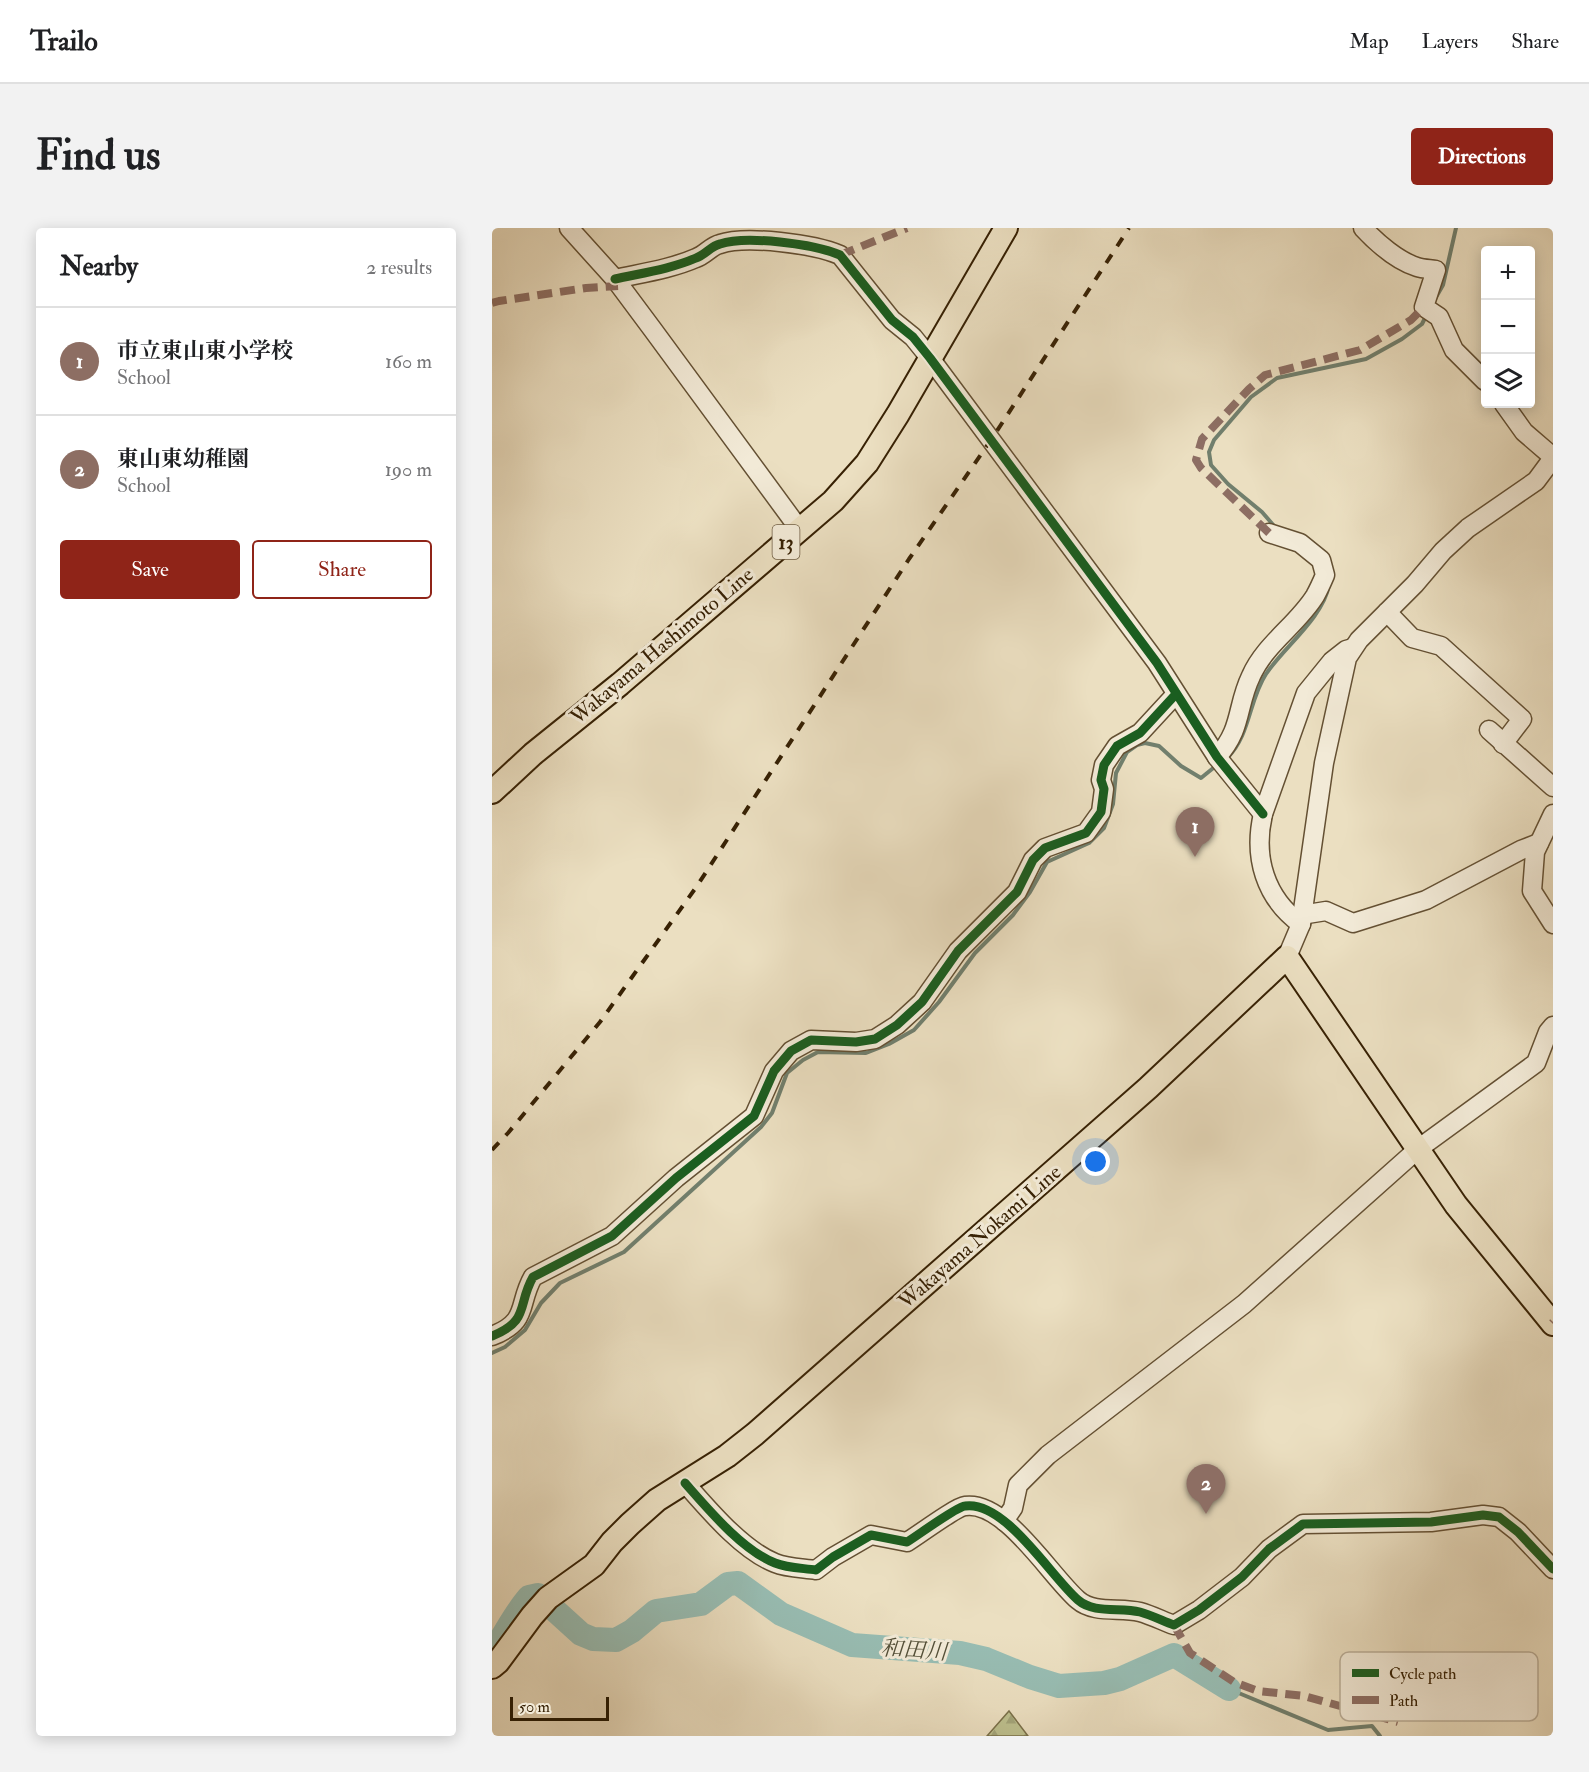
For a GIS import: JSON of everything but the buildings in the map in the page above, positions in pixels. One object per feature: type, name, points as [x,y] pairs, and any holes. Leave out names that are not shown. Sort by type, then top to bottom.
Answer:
[{"type":"main road","name":"Wakayama Hashimoto Line","points":[[492,792],[533,754],[620,684],[833,501],[867,463],[1006,228]]},
{"type":"main road","points":[[1287,957],[1456,1205],[1553,1324]]},
{"type":"main road","name":"Wakayama Nokami Line","points":[[492,1666],[498,1662],[546,1600],[594,1565],[612,1542],[657,1500],[727,1456],[755,1434],[1148,1088],[1287,957]]},
{"type":"street","points":[[569,228],[615,279],[800,530]]},
{"type":"street","points":[[1363,228],[1402,260],[1419,268],[1436,270],[1424,307],[1439,317],[1454,350],[1481,377]]},
{"type":"street","points":[[615,279],[666,268],[698,258],[719,244],[746,240],[787,243],[827,250],[840,255],[892,320],[913,337],[930,358],[1157,663],[1217,757],[1263,814]]},
{"type":"street","points":[[1287,957],[1301,920],[1324,763],[1347,658],[1359,640],[1415,584],[1443,551],[1468,528],[1536,481],[1553,458],[1524,432],[1507,408]]},
{"type":"street","points":[[1217,757],[1229,744],[1234,733],[1250,678],[1258,662],[1314,597],[1325,575],[1321,560],[1300,543],[1269,533]]},
{"type":"street","points":[[1387,612],[1412,638],[1441,646],[1522,719],[1503,744]]},
{"type":"street","points":[[1353,648],[1346,650],[1332,661],[1306,693],[1263,814],[1259,833],[1259,849],[1269,888],[1289,916],[1301,920],[1326,910],[1353,923],[1426,900],[1521,850],[1539,843]]},
{"type":"street","points":[[492,1336],[514,1323],[522,1312],[528,1286],[533,1277],[612,1236],[676,1178],[754,1116],[774,1071],[791,1051],[811,1040],[856,1042],[875,1039],[897,1025],[922,1002],[958,951],[1017,892],[1033,860],[1045,848],[1086,833],[1101,813],[1104,789],[1101,780],[1104,765],[1117,746],[1140,733],[1176,694]]},
{"type":"street","points":[[1489,730],[1553,788]]},
{"type":"street","points":[[1553,814],[1535,852],[1532,891],[1553,924]]},
{"type":"street","points":[[1004,1521],[1013,1508],[1018,1485],[1048,1455],[1244,1304],[1418,1149],[1536,1063],[1548,1032],[1553,1026]]},
{"type":"street","points":[[686,1483],[717,1518],[756,1553],[775,1563],[816,1570],[833,1557],[871,1535],[907,1542],[963,1506],[978,1506],[1004,1521],[1040,1556],[1079,1601],[1100,1608],[1138,1612],[1174,1624],[1199,1610],[1242,1577],[1269,1549],[1303,1524],[1431,1522],[1483,1515],[1499,1517],[1518,1532],[1553,1569]]},
{"type":"green space","points":[[1009,1711],[1028,1736],[987,1736]]},
{"type":"waterway","points":[[1435,299],[1443,285],[1456,228]]},
{"type":"waterway","points":[[1275,527],[1262,512],[1228,484],[1211,465],[1209,452],[1214,440],[1251,397],[1277,378],[1366,359],[1402,339],[1422,324],[1426,316]]},
{"type":"waterway","points":[[1228,757],[1241,738],[1260,684],[1311,621],[1329,585]]},
{"type":"waterway","points":[[492,1353],[505,1347],[525,1330],[541,1303],[560,1283],[624,1252],[761,1127],[772,1113],[787,1073],[803,1060],[818,1052],[866,1053],[889,1044],[914,1030],[939,1002],[975,953],[1013,915],[1030,892],[1047,862],[1089,843],[1104,828],[1113,804],[1116,773],[1127,752],[1145,743],[1159,746],[1181,766],[1201,778],[1217,765]]},
{"type":"waterway","name":"和田川","points":[[492,1653],[529,1597],[538,1595],[581,1634],[593,1639],[616,1640],[632,1631],[656,1611],[701,1604],[728,1584],[738,1583],[781,1614],[852,1645],[960,1653],[986,1659],[1059,1686],[1104,1683],[1120,1679],[1174,1655],[1229,1689]]},
{"type":"waterway","name":"和田川","points":[[1229,1689],[1328,1730],[1372,1726],[1380,1736]]},
{"type":"railway","points":[[492,1150],[600,1022],[697,886],[909,559],[991,440],[1129,228]]},
{"type":"marked path","points":[[840,255],[907,228]]},
{"type":"marked path","points":[[492,303],[586,288],[618,286]]},
{"type":"marked path","points":[[1269,533],[1201,468],[1196,460],[1202,439],[1265,375],[1360,350],[1411,320],[1424,307]]},
{"type":"marked path","points":[[1174,1625],[1190,1653],[1234,1682],[1258,1691],[1304,1696],[1340,1706]]},
{"type":"cycle path","points":[[615,279],[677,265],[699,257],[717,245],[732,241],[780,242],[814,247],[840,255],[892,320],[913,337],[930,358],[1157,663],[1217,757],[1263,814]]},
{"type":"cycle path","points":[[492,1336],[504,1330],[517,1318],[533,1277],[612,1236],[676,1178],[754,1116],[774,1071],[791,1051],[811,1040],[856,1042],[875,1039],[897,1025],[922,1002],[958,951],[1017,892],[1033,860],[1045,848],[1086,833],[1101,812],[1104,789],[1101,780],[1104,765],[1117,746],[1140,733],[1176,694]]},
{"type":"cycle path","points":[[685,1483],[726,1528],[750,1549],[784,1566],[816,1570],[833,1557],[871,1535],[907,1542],[960,1508],[980,1507],[996,1515],[1011,1527],[1067,1589],[1084,1604],[1099,1609],[1140,1612],[1174,1625],[1199,1610],[1242,1577],[1269,1549],[1303,1524],[1431,1522],[1483,1515],[1499,1517],[1518,1532],[1553,1569]]},
{"type":"place","name":"市立東山東小学校","points":[[1195,857]]},
{"type":"place","name":"東山東幼稚園","points":[[1206,1514]]}]
